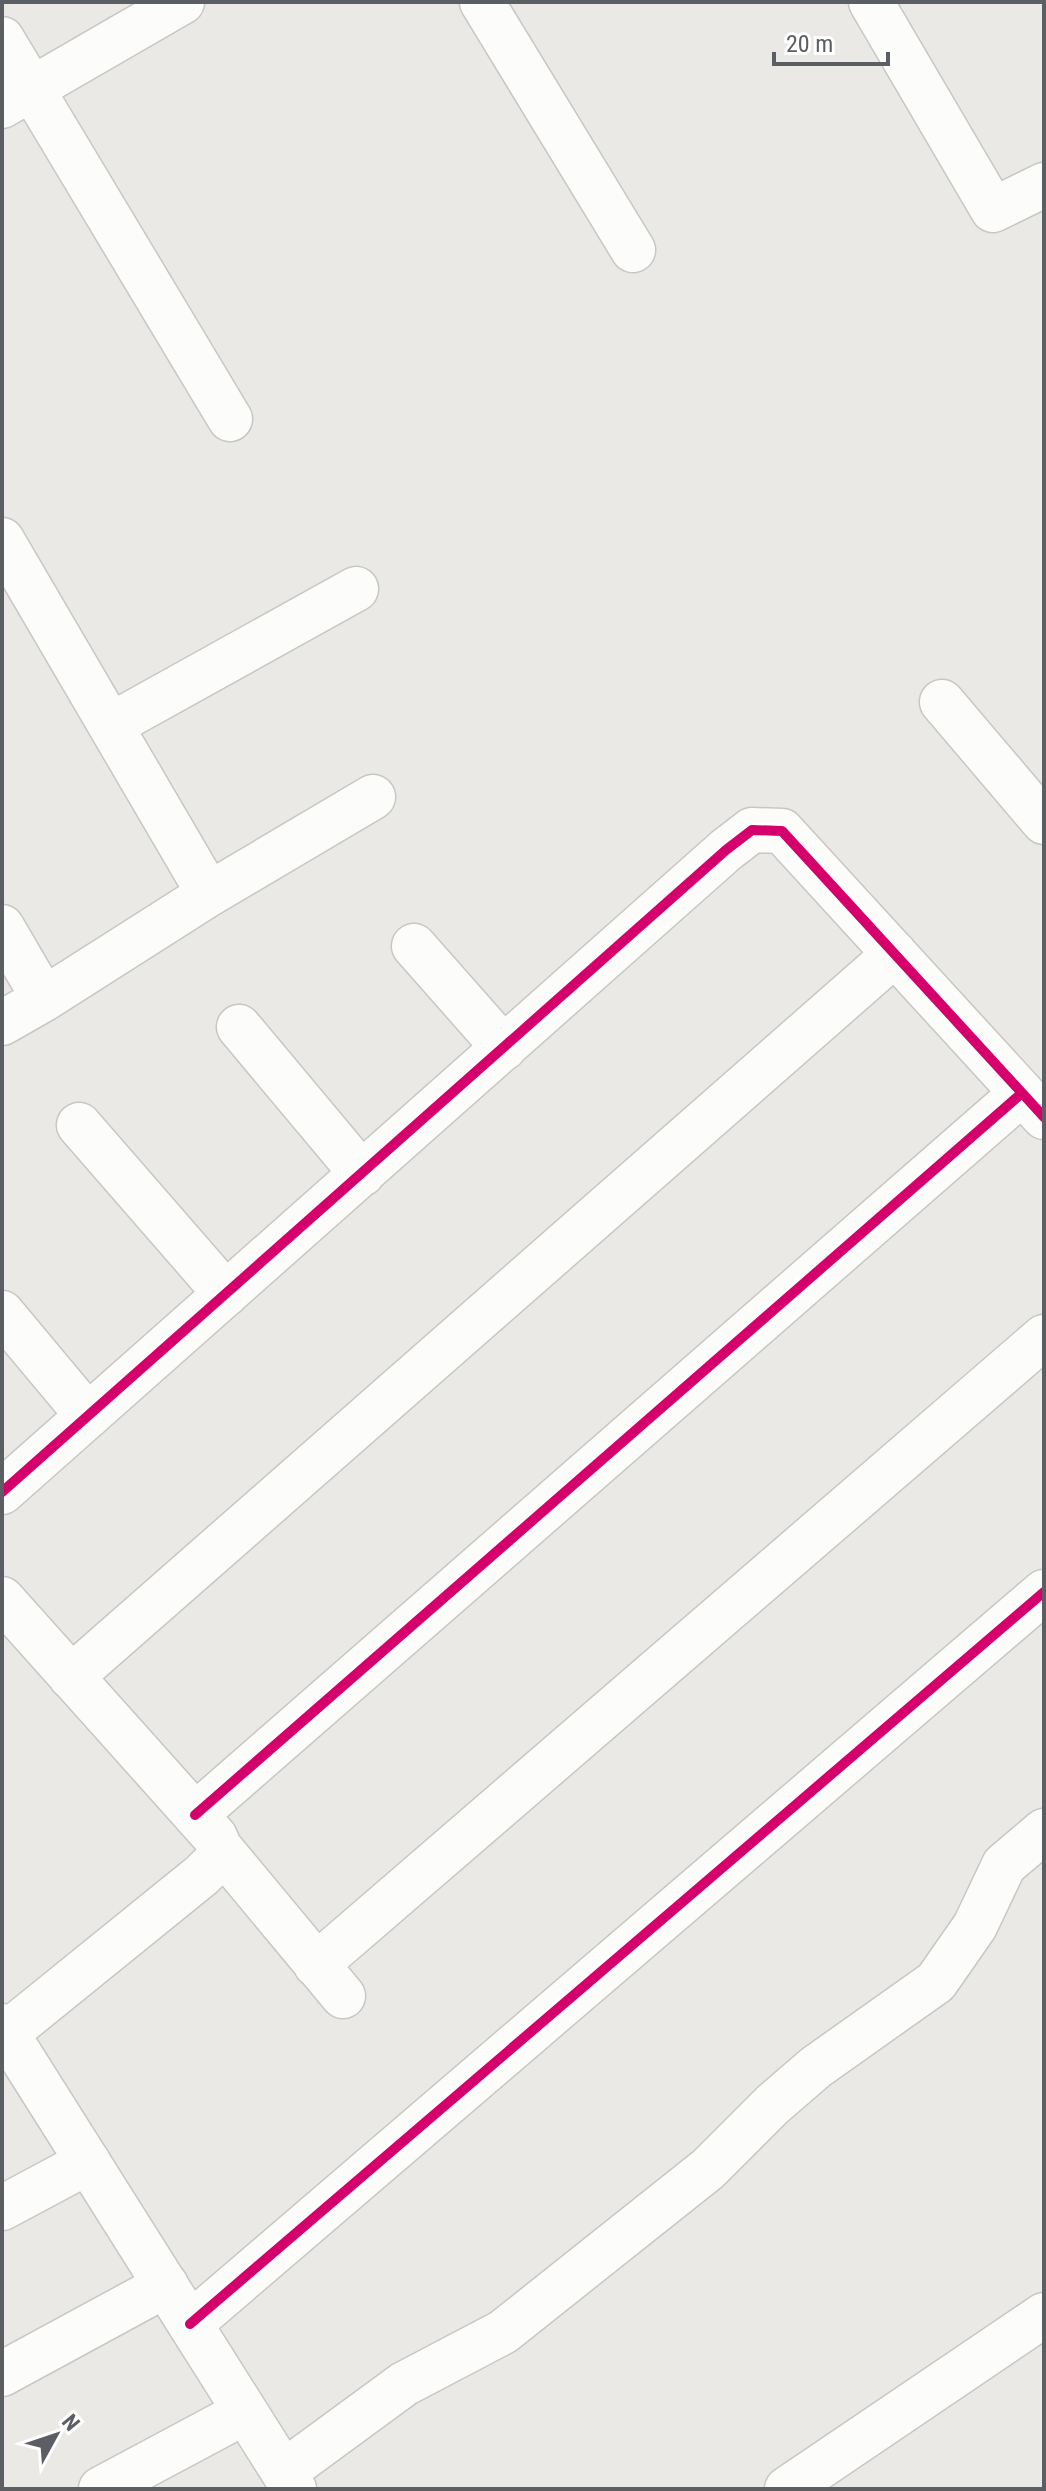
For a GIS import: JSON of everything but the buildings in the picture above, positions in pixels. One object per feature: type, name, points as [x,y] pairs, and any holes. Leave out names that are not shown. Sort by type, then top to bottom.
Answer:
[{"type":"street","points":[[17,97],[182,2]]},
{"type":"street","points":[[482,2],[633,250]]},
{"type":"street","points":[[871,2],[993,210],[1044,185]]},
{"type":"street","points":[[2,39],[17,97],[230,419]]},
{"type":"street","points":[[2,540],[209,894]]},
{"type":"street","points":[[111,725],[356,589]]},
{"type":"street","points":[[942,702],[1043,819]]},
{"type":"street","points":[[2,1023],[209,894],[373,797]]},
{"type":"street","points":[[2,1492],[752,830],[782,831],[1033,1105],[208,1832]]},
{"type":"street","points":[[2,927],[44,999]]},
{"type":"street","points":[[414,946],[504,1048]]},
{"type":"street","points":[[71,1677],[895,954]]},
{"type":"street","points":[[239,1027],[362,1174]]},
{"type":"street","points":[[79,1125],[226,1294]]},
{"type":"street","points":[[2,1313],[88,1416]]},
{"type":"street","points":[[2,1599],[208,1832],[330,1981],[1044,1337]]},
{"type":"street","points":[[190,2324],[1044,1592]]},
{"type":"street","points":[[208,1832],[220,1857],[202,1875],[4,2032],[289,2481],[404,2384],[503,2332],[708,2169],[772,2105],[816,2067],[936,1982],[975,1926],[1004,1865],[1044,1831]]},
{"type":"street","points":[[2,2208],[88,2162]]},
{"type":"street","points":[[2,2374],[166,2285]]},
{"type":"street","points":[[787,2489],[1044,2315]]},
{"type":"street","points":[[101,2489],[245,2412]]},
{"type":"cycle path","points":[[2,1492],[752,830],[782,831],[1044,1117]]},
{"type":"cycle path","points":[[195,1815],[1022,1093]]},
{"type":"cycle path","points":[[190,2324],[1044,1592]]}]
